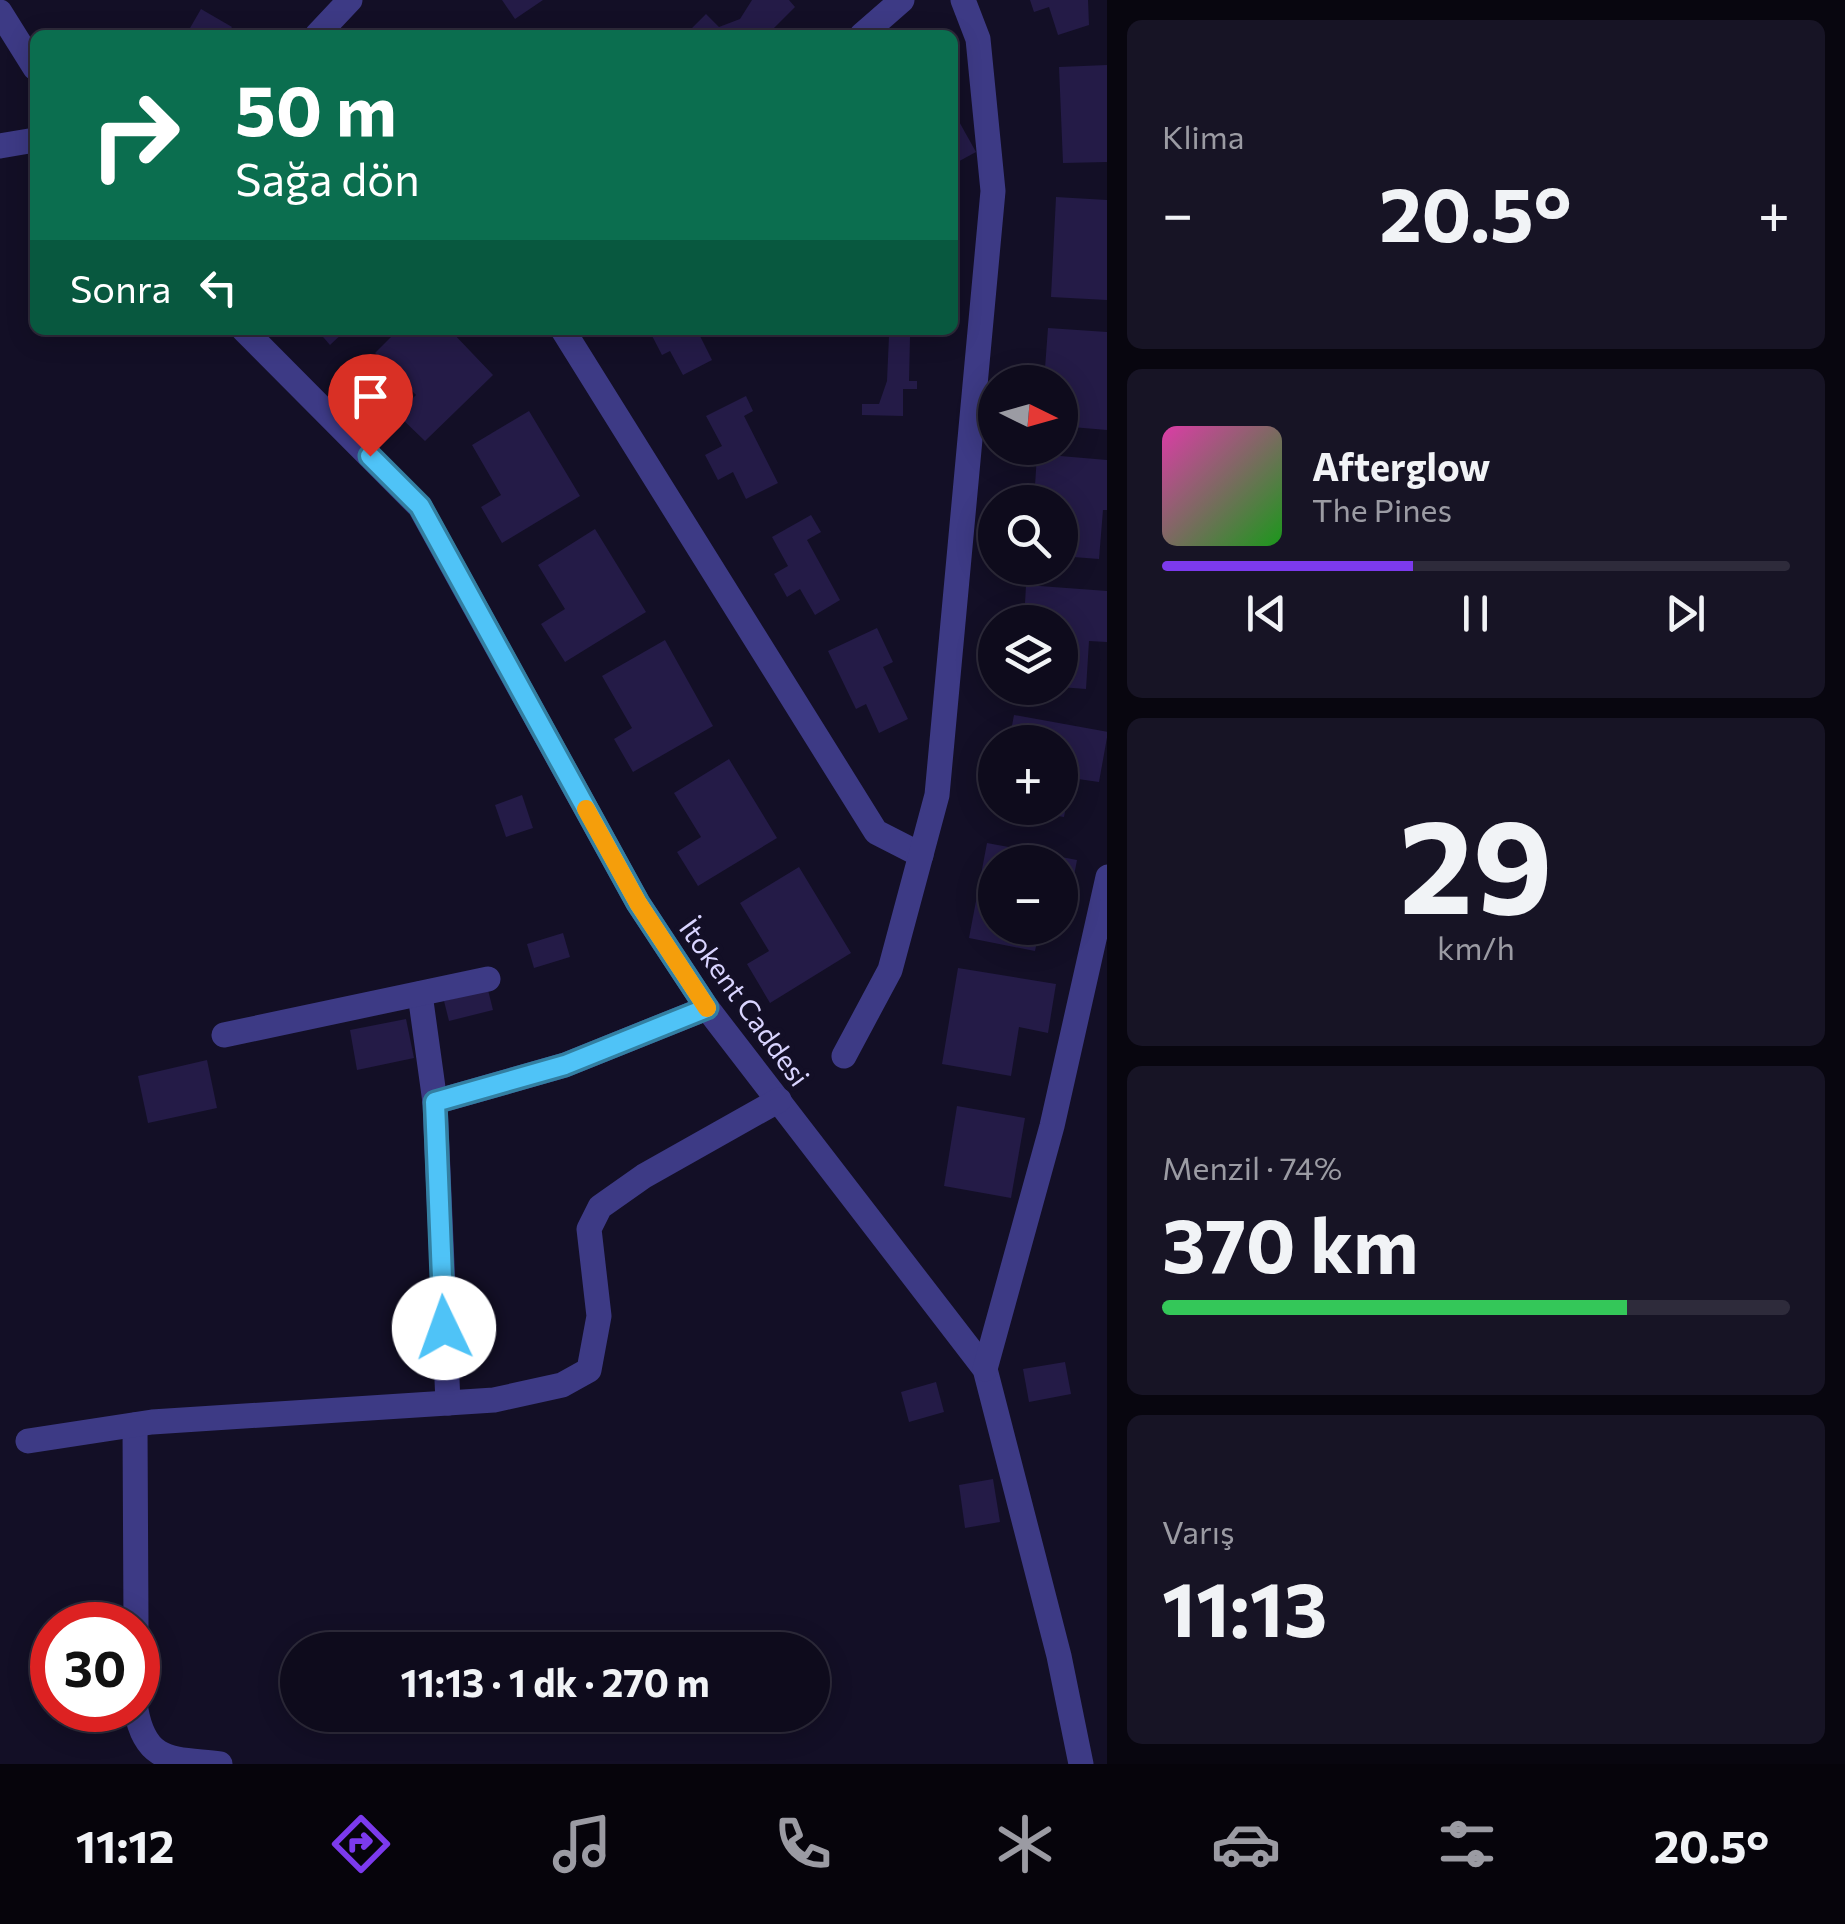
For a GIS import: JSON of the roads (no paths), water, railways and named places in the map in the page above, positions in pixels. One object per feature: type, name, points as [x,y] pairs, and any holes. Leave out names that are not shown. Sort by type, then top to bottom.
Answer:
[{"type":"street","points":[[322,30],[350,0]]},
{"type":"street","points":[[868,30],[902,0]]},
{"type":"street","points":[[844,1056],[890,970],[937,795],[993,191],[978,39],[963,0]]},
{"type":"street","points":[[0,12],[30,60]]},
{"type":"street","points":[[0,146],[30,141]]},
{"type":"street","name":"İtokent Caddesi","points":[[249,335],[420,506],[638,903],[707,1008],[985,1369],[1059,1656],[1082,1764]]},
{"type":"street","points":[[566,335],[876,832],[921,854]]},
{"type":"street","points":[[985,1369],[1052,1126],[1107,881]]},
{"type":"street","points":[[224,1035],[488,979]]},
{"type":"street","points":[[420,994],[435,1102],[448,1403]]},
{"type":"street","points":[[435,1102],[565,1065],[707,1008]]},
{"type":"street","points":[[28,1441],[136,1425],[494,1400],[562,1385],[589,1370],[599,1316],[589,1228],[600,1207],[644,1176],[779,1100]]},
{"type":"street","points":[[136,1425],[136,1602]]},
{"type":"street","points":[[142,1732],[160,1756],[220,1764]]}]
